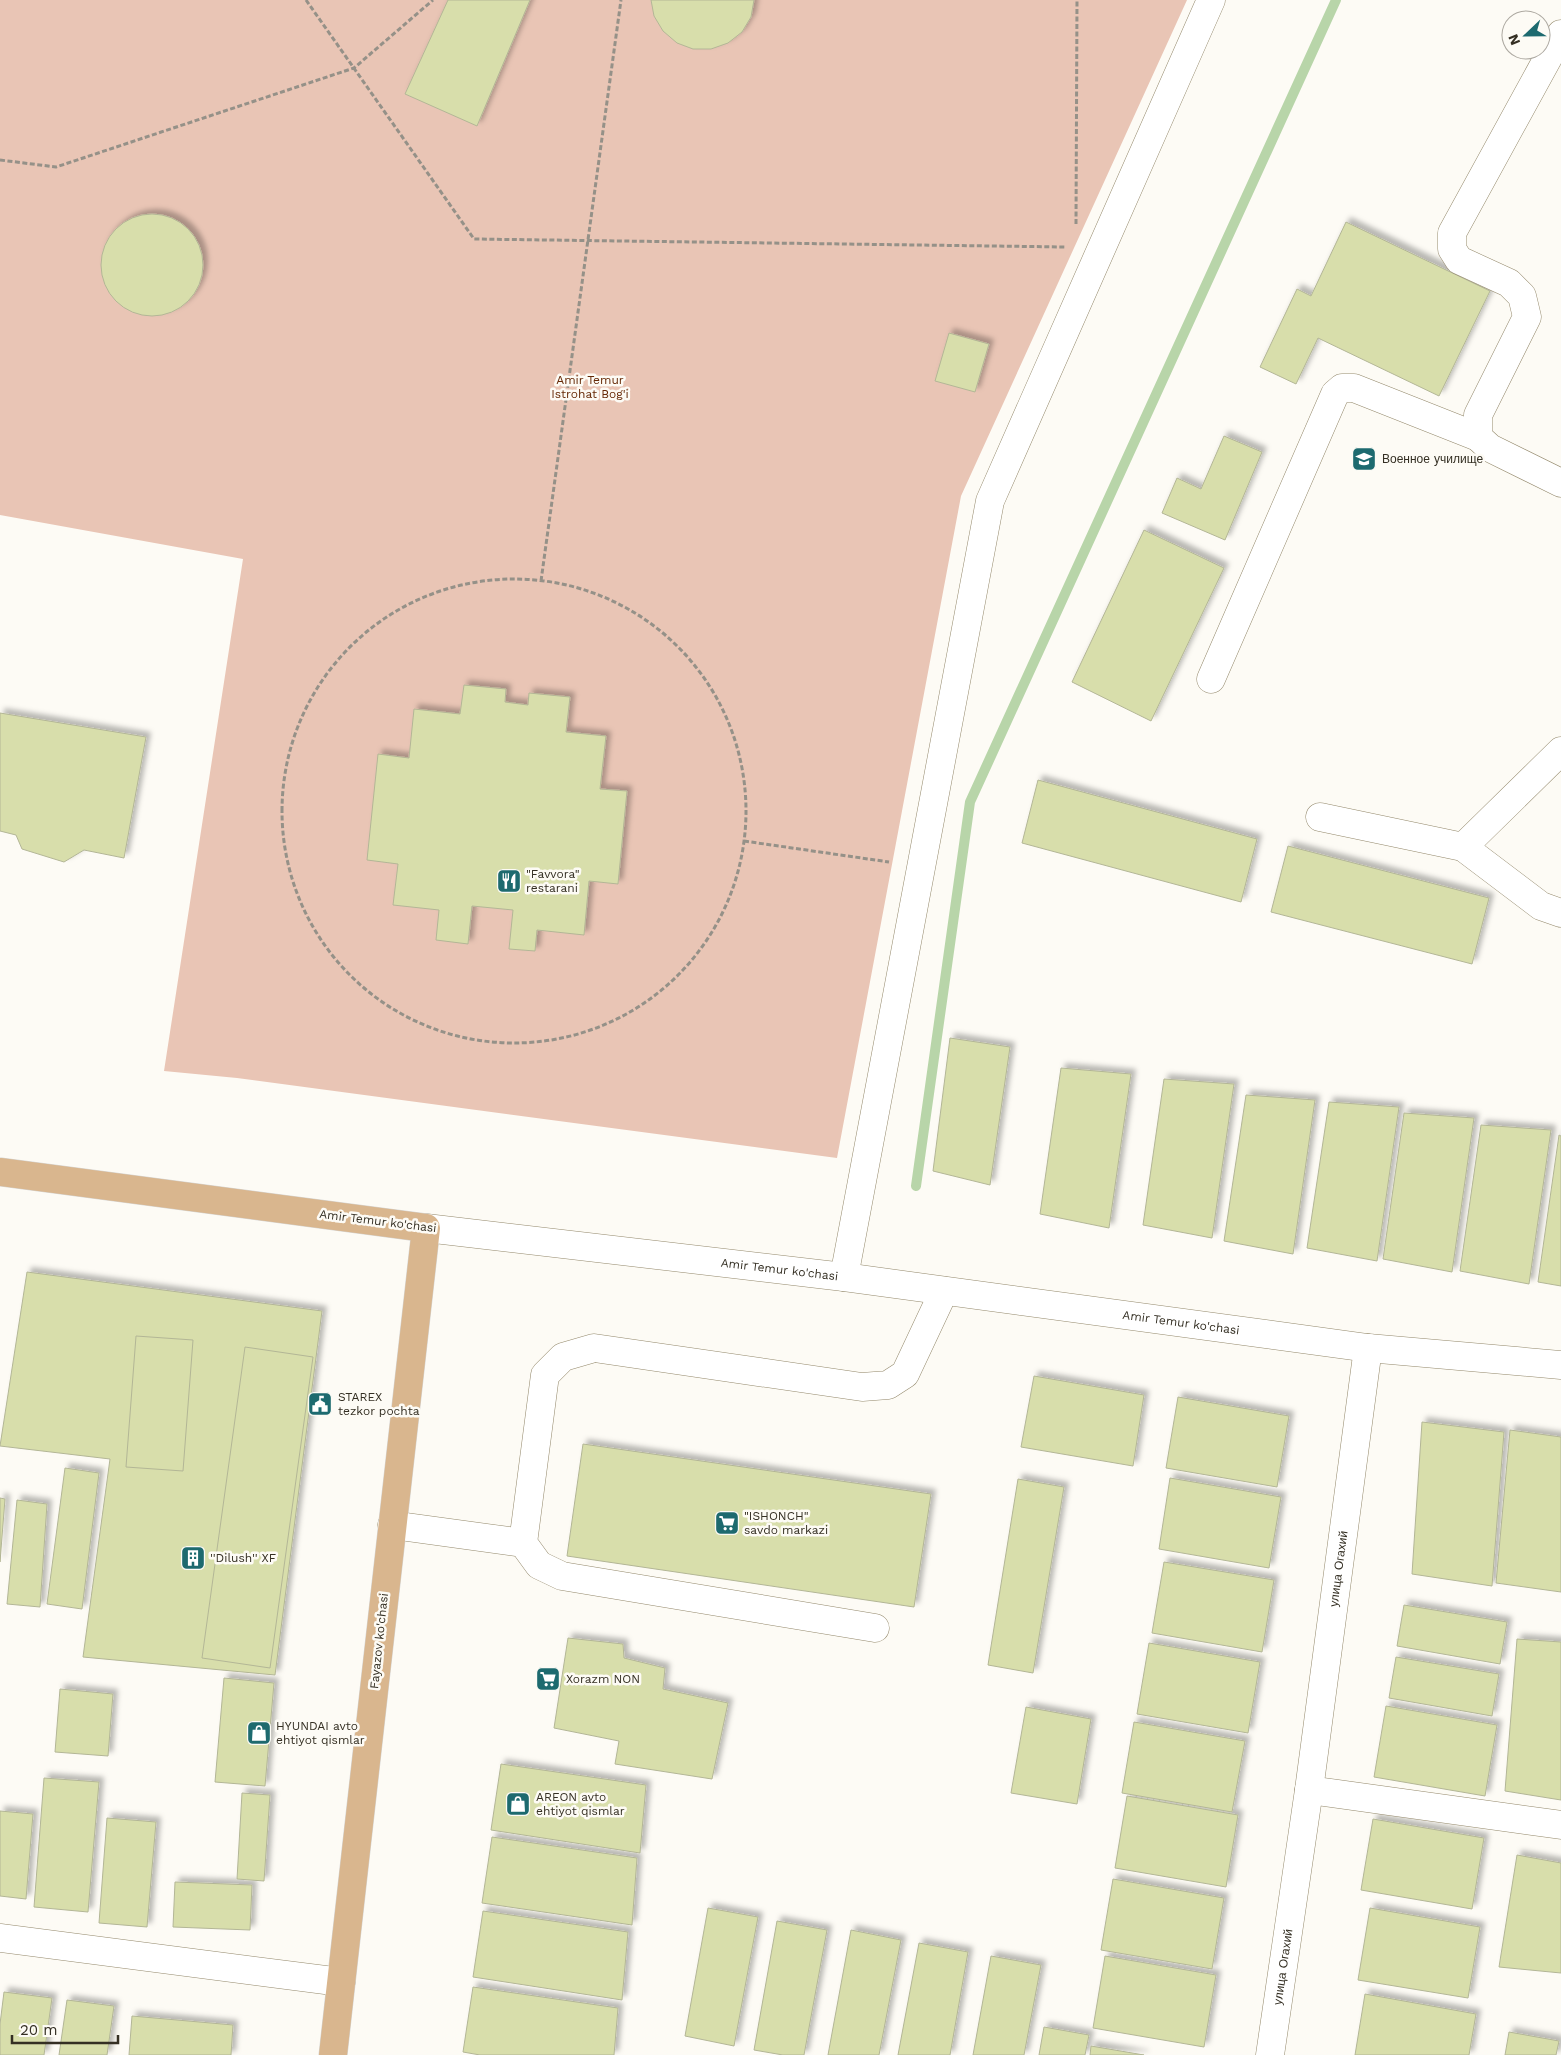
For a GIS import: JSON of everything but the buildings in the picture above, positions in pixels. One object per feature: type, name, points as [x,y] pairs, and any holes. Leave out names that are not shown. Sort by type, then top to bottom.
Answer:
[{"type":"main road","name":"Amir Temur ko'chasi","points":[[0,1172],[426,1228]]},
{"type":"main road","name":"Fayazov ko'chasi","points":[[333,2055],[426,1228]]},
{"type":"street","points":[[844,1277],[990,501],[1089,247],[1211,0]]},
{"type":"street","points":[[1478,437],[1478,415],[1527,317],[1522,296],[1509,283],[1459,260],[1452,249],[1452,233],[1561,34]]},
{"type":"street","points":[[1211,679],[1335,394],[1342,388],[1354,388],[1478,437],[1490,448],[1561,483]]},
{"type":"street","points":[[1463,847],[1561,752]]},
{"type":"street","points":[[1320,817],[1463,847],[1541,906],[1561,913]]},
{"type":"street","name":"Amir Temur ko'chasi","points":[[426,1228],[844,1277],[1368,1348],[1561,1365]]},
{"type":"street","points":[[875,1628],[562,1576],[538,1564],[524,1543],[545,1375],[563,1357],[594,1348],[862,1387],[888,1385],[905,1374],[944,1291]]},
{"type":"street","name":"улица Огахий","points":[[1270,2055],[1309,1790],[1368,1348]]},
{"type":"street","points":[[392,1525],[524,1543]]},
{"type":"street","points":[[1309,1790],[1561,1826]]},
{"type":"street","points":[[0,1938],[341,1982]]},
{"type":"path","points":[[306,0],[474,239],[1089,247],[1077,0]]},
{"type":"path","points":[[0,160],[56,167],[354,68],[433,0]]},
{"type":"path","points":[[541,582],[621,0]]},
{"type":"path","points":[[489,578],[570,584],[643,616],[701,672],[737,744],[747,823],[744,841],[732,896],[695,960],[639,1009],[572,1038],[498,1045],[426,1028],[363,989],[314,933],[286,864],[281,790],[302,712],[347,646],[412,600],[489,578]]},
{"type":"path","points":[[744,841],[921,866]]},
{"type":"green space","name":"Amir Temur Istrohat Bog'i","points":[[0,0],[1187,0],[961,496],[837,1158],[237,1078],[164,1071],[243,559],[0,515]]},
{"type":"waterway","points":[[916,1186],[970,802],[1336,0]]},
{"type":"place","name":"Военное училище","points":[[1364,459]]},
{"type":"place","name":"\"Favvora\" restarani","points":[[509,881]]},
{"type":"place","name":"STAREX tezkor pochta","points":[[320,1404]]},
{"type":"place","name":"\"ISHONCH\" savdo markazi","points":[[727,1523]]},
{"type":"place","name":"''Dilush'' XF","points":[[193,1558]]},
{"type":"place","name":"Xorazm NON","points":[[548,1679]]},
{"type":"place","name":"HYUNDAI avto ehtiyot qismlar","points":[[259,1733]]},
{"type":"place","name":"AREON avto ehtiyot qismlar","points":[[518,1804]]}]
